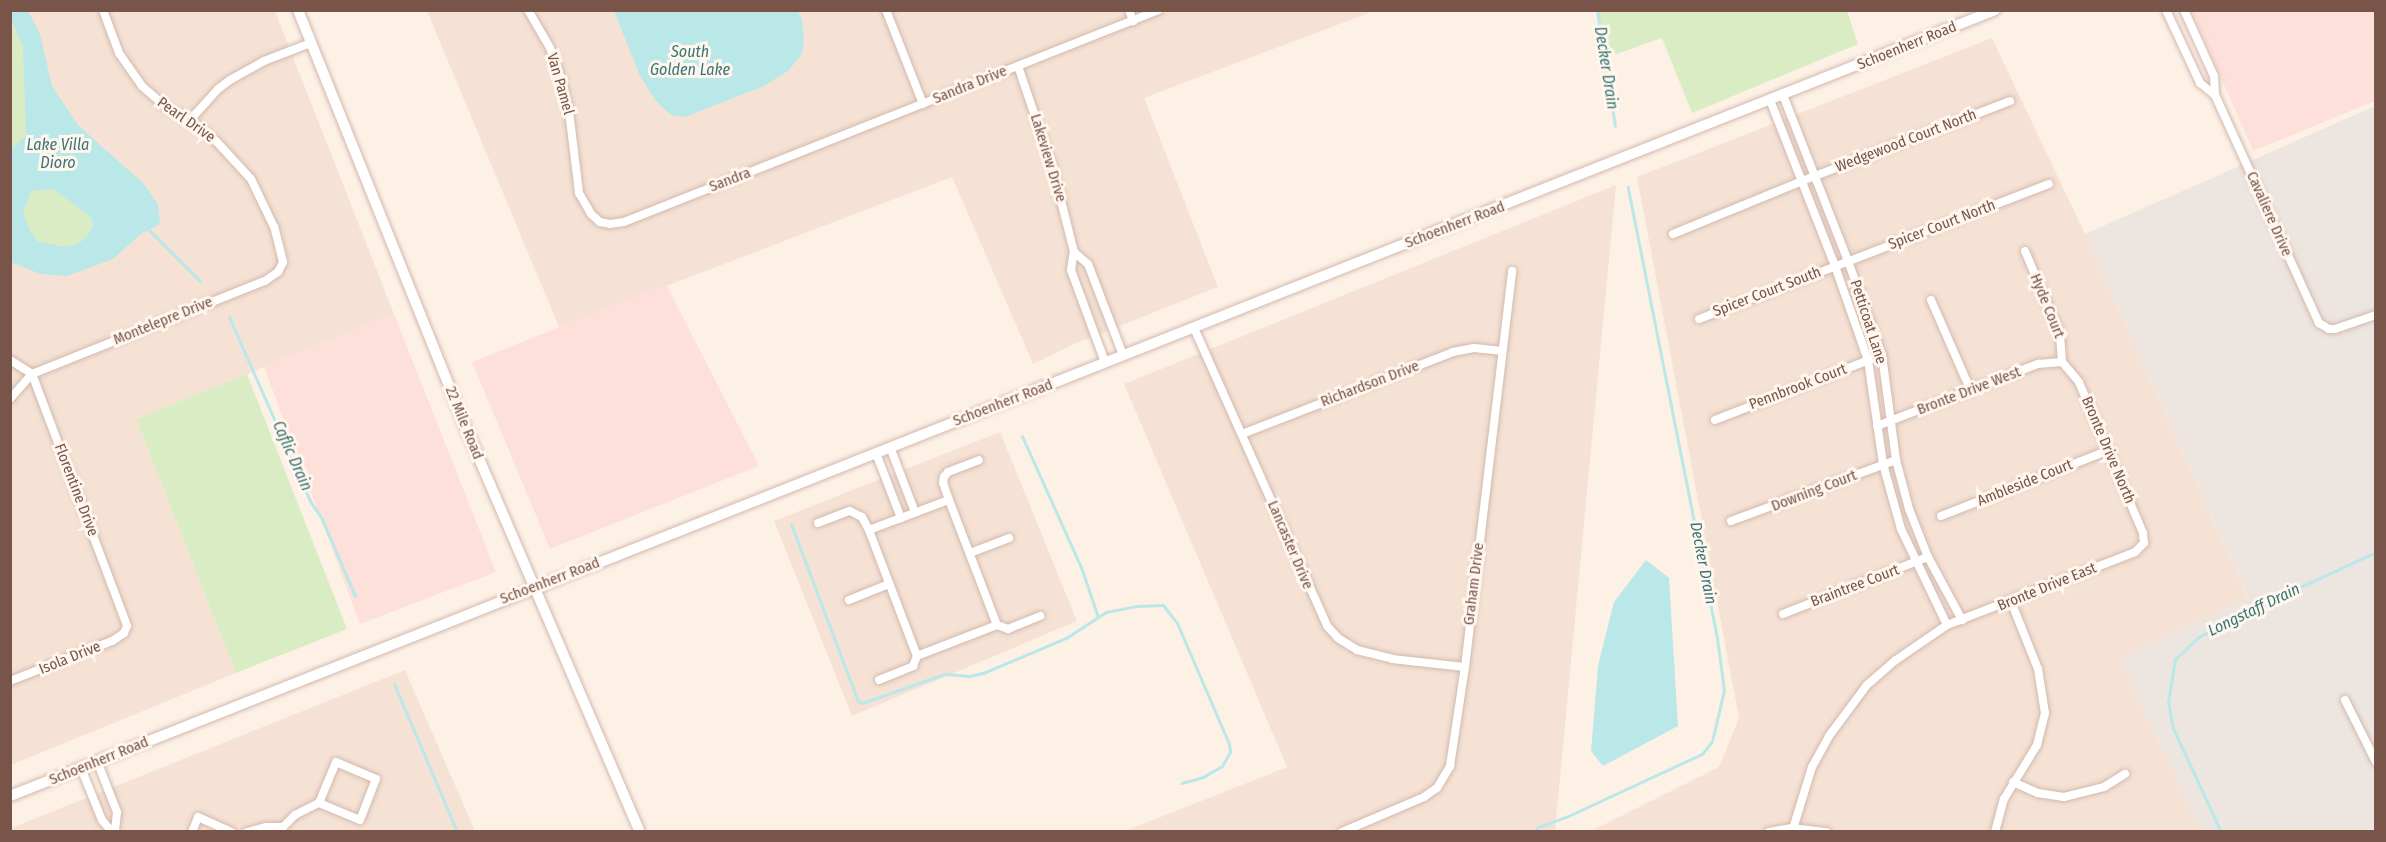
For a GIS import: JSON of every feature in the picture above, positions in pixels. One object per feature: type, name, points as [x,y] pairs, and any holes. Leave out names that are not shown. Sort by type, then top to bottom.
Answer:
[{"type":"street","name":"Pearl Drive","points":[[103,10],[119,53],[134,77],[151,95],[190,120],[240,164],[256,187],[274,227]]},
{"type":"street","name":"22 Mile Road","points":[[298,10],[533,587],[640,831]]},
{"type":"street","name":"Van Pamel","points":[[528,10],[550,48],[561,78],[569,111],[574,162]]},
{"type":"street","points":[[886,10],[923,104]]},
{"type":"street","points":[[1129,10],[1133,21]]},
{"type":"street","points":[[1018,66],[1159,10]]},
{"type":"street","name":"Schoenherr Road","points":[[10,796],[1995,10]]},
{"type":"street","name":"Cavaliere Drive","points":[[2166,10],[2200,83],[2215,95]]},
{"type":"street","name":"Cavaliere Drive","points":[[2184,10],[2214,76],[2215,95],[2319,323],[2329,329],[2343,328],[2376,315]]},
{"type":"street","points":[[190,120],[218,89],[230,80],[264,61],[311,43]]},
{"type":"street","name":"Sandra Drive","points":[[923,104],[1018,66]]},
{"type":"street","name":"Lakeview Drive","points":[[1018,66],[1053,169],[1074,252],[1071,270],[1105,362]]},
{"type":"street","name":"Petticoat Lane","points":[[1783,95],[1848,261],[1881,355],[1896,460],[1909,509],[1928,557],[1962,620]]},
{"type":"street","name":"Petticoat Lane","points":[[1770,100],[1835,266],[1868,360],[1883,464],[1901,529],[1914,562],[1947,625]]},
{"type":"street","name":"Wedgewood Court North","points":[[1673,234],[1802,181],[2010,101]]},
{"type":"street","name":"Sandra","points":[[574,162],[576,183],[586,208],[600,222],[616,224],[923,104]]},
{"type":"street","name":"Spicer Court North","points":[[1835,266],[2049,184]]},
{"type":"street","name":"Montelepre Drive","points":[[10,399],[32,374],[275,276],[283,262],[274,227]]},
{"type":"street","name":"Hyde Court","points":[[2025,251],[2060,334],[2062,362]]},
{"type":"street","name":"Lakeview Drive","points":[[1074,252],[1088,264],[1123,356]]},
{"type":"street","name":"Spicer Court South","points":[[1699,319],[1835,266]]},
{"type":"street","name":"Graham Drive","points":[[1342,831],[1416,801],[1437,788],[1443,781],[1454,752],[1512,271]]},
{"type":"street","points":[[1931,300],[1971,392]]},
{"type":"street","name":"Lancaster Drive","points":[[1194,328],[1315,603],[1332,633],[1347,645],[1375,655],[1465,667]]},
{"type":"street","name":"Richardson Drive","points":[[1242,434],[1458,350],[1474,348],[1501,351]]},
{"type":"street","name":"Pennbrook Court","points":[[1715,420],[1881,355]]},
{"type":"street","points":[[10,360],[32,374]]},
{"type":"street","name":"Bronte Drive West","points":[[1877,426],[1971,392],[2038,364],[2062,362]]},
{"type":"street","name":"Bronte Drive North","points":[[2062,362],[2079,382],[2144,533],[2144,543]]},
{"type":"street","name":"Florentine Drive","points":[[32,374],[125,617],[126,630]]},
{"type":"street","points":[[890,447],[915,512]]},
{"type":"street","name":"Ambleside Court","points":[[1941,516],[2109,450]]},
{"type":"street","points":[[876,453],[901,518]]},
{"type":"street","points":[[979,460],[948,472],[943,483],[997,625]]},
{"type":"street","name":"Downing Court","points":[[1731,521],[1896,460]]},
{"type":"street","points":[[869,531],[949,500]]},
{"type":"street","points":[[818,523],[850,511],[862,517],[869,531],[917,656],[913,666],[879,680]]},
{"type":"street","points":[[970,554],[1009,537]]},
{"type":"street","name":"Bronte Drive East","points":[[1792,830],[1812,767],[1829,736],[1851,705],[1884,669],[1947,625],[2135,552],[2144,543]]},
{"type":"street","name":"Braintree Court","points":[[1783,614],[1928,557]]},
{"type":"street","points":[[849,600],[889,584]]},
{"type":"street","points":[[1995,831],[2001,806],[2013,782],[2037,745],[2045,713],[2038,669],[2011,601]]},
{"type":"street","points":[[917,656],[997,625],[1008,629],[1040,616]]},
{"type":"street","name":"Isola Drive","points":[[10,681],[112,641],[126,630]]},
{"type":"street","points":[[2345,700],[2376,762]]},
{"type":"street","points":[[97,761],[117,812],[113,831]]},
{"type":"street","points":[[248,831],[266,827],[284,830],[296,815],[319,803],[336,762],[376,778],[360,820],[319,803]]},
{"type":"street","points":[[81,768],[102,820],[113,831]]},
{"type":"street","points":[[2013,782],[2038,793],[2064,797],[2104,787],[2125,774]]},
{"type":"street","points":[[192,831],[198,817],[232,831]]},
{"type":"street","points":[[1769,831],[1827,831]]},
{"type":"shaded area","points":[[11,11],[275,11],[394,314],[136,419],[236,673],[11,765]]},
{"type":"shaded area","points":[[427,11],[1374,11],[1144,98],[1218,287],[1074,344],[1033,364],[952,177],[559,327]]},
{"type":"shaded area","points":[[2192,11],[2375,11],[2375,101],[2253,151]]},
{"type":"shaded area","points":[[1992,38],[2085,234],[2248,598],[2120,659],[2201,831],[1589,832],[1719,767],[1739,718],[1637,177]]},
{"type":"shaded area","points":[[2375,106],[2375,831],[2201,831],[2120,659],[2248,597],[2085,234]]},
{"type":"shaded area","points":[[1616,185],[1555,831],[1125,831],[1287,767],[1124,384]]},
{"type":"shaded area","points":[[666,284],[759,466],[550,549],[472,362]]},
{"type":"shaded area","points":[[394,314],[496,572],[360,624],[264,367]]},
{"type":"shaded area","points":[[1000,432],[1077,621],[852,716],[774,521]]},
{"type":"shaded area","points":[[405,670],[475,831],[11,832],[11,828]]},
{"type":"green space","points":[[1597,11],[1847,11],[1858,44],[1692,113],[1662,38],[1605,58]]},
{"type":"green space","points":[[10,20],[23,47],[26,137],[11,149]]},
{"type":"green space","points":[[53,189],[91,217],[93,226],[78,244],[63,247],[37,241],[29,229],[23,213],[24,204],[31,191]]},
{"type":"green space","points":[[247,374],[347,629],[236,673],[136,419]]},
{"type":"water","name":"Lake Villa Dioro","points":[[10,11],[28,11],[40,34],[52,86],[78,125],[144,184],[158,204],[160,224],[141,234],[113,259],[67,276],[40,274],[11,262],[11,149],[26,136],[23,47],[11,20]],"holes":[[[53,189],[91,217],[93,226],[87,236],[78,244],[63,247],[37,241],[23,213],[31,191]]]},
{"type":"water","name":"South Golden Lake","points":[[614,11],[797,11],[802,19],[804,39],[802,54],[789,70],[764,86],[685,117],[671,115],[656,101],[640,76]]},
{"type":"water","points":[[1646,560],[1669,578],[1678,726],[1603,766],[1591,751],[1598,666],[1614,602]]},
{"type":"waterway","name":"Decker Drain","points":[[1597,10],[1615,126]]},
{"type":"waterway","name":"Decker Drain","points":[[1534,832],[1538,827],[1566,817],[1702,754],[1712,741],[1724,690],[1717,638],[1628,187]]},
{"type":"waterway","name":"Caflic Drain","points":[[148,229],[200,281]]},
{"type":"waterway","name":"Caflic Drain","points":[[229,317],[310,501],[322,519],[355,596]]},
{"type":"waterway","points":[[1022,436],[1081,567],[1098,617]]},
{"type":"waterway","points":[[791,524],[858,701],[862,703],[945,674],[969,676],[983,673],[1066,638],[1106,612],[1137,606],[1163,605],[1177,623],[1229,744],[1230,752],[1222,766],[1203,777],[1182,783]]},
{"type":"waterway","name":"Longstaff Drain","points":[[2221,832],[2173,728],[2168,703],[2175,659],[2199,637],[2235,617],[2376,552]]},
{"type":"waterway","name":"Caflic Drain","points":[[394,684],[457,832]]}]
